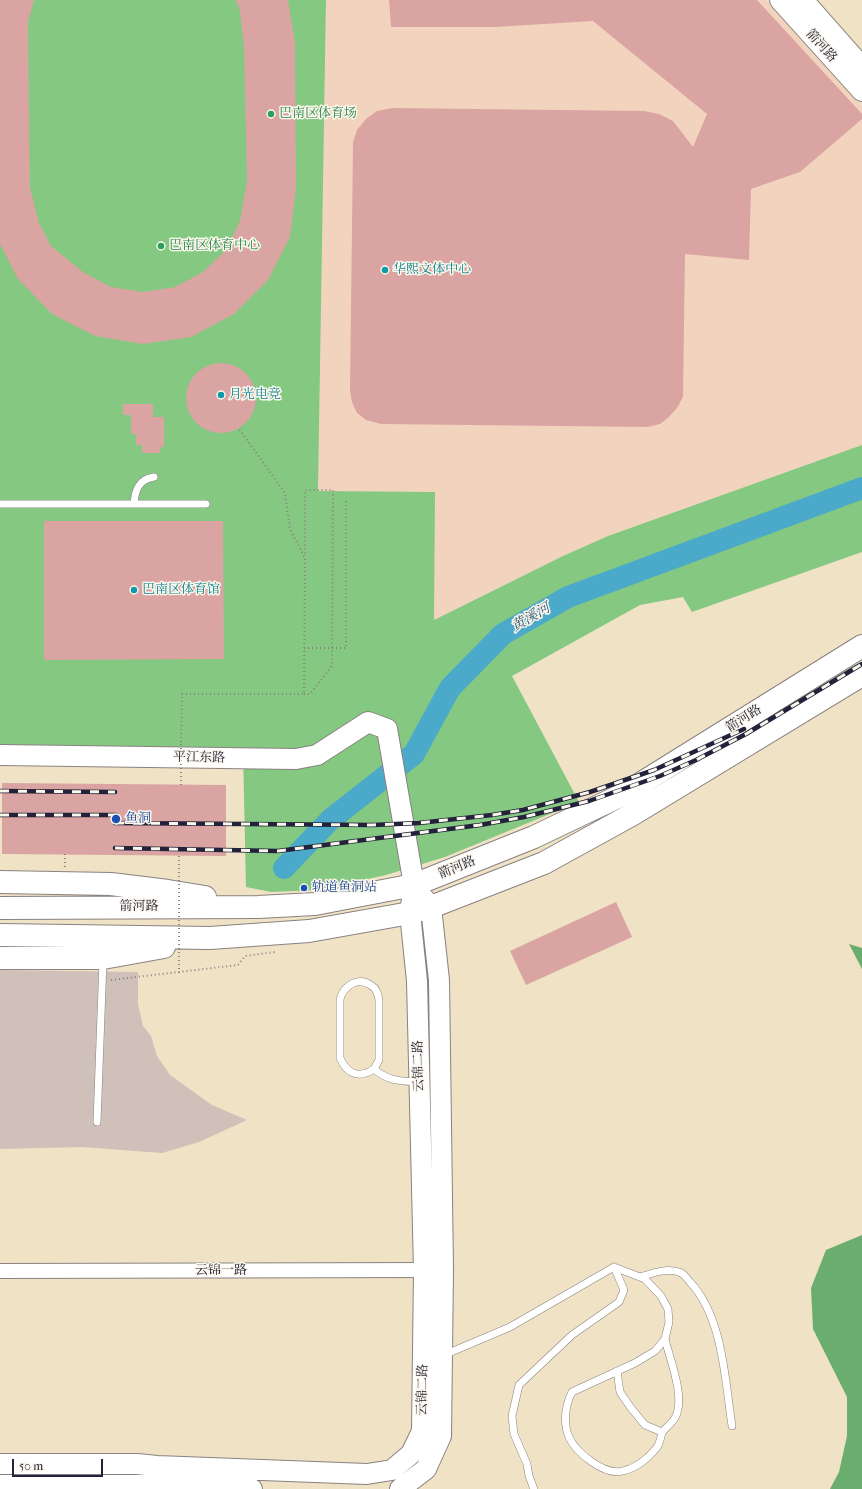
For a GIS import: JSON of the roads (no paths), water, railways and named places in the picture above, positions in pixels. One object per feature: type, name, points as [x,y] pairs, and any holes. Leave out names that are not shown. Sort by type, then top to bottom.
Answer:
[{"type":"highway","name":"箭河路","points":[[0,908],[258,907],[315,904],[414,885],[534,837],[624,794],[862,646]]},
{"type":"highway","name":"箭河路","points":[[0,935],[210,938],[309,931],[410,913],[431,907],[550,860],[633,814],[862,675]]},
{"type":"highway","points":[[0,882],[111,884],[168,891],[258,907]]},
{"type":"highway","points":[[0,958],[103,958],[210,938]]},
{"type":"main road","name":"箭河路","points":[[780,0],[862,91]]},
{"type":"main road","name":"箭河路","points":[[803,0],[862,67]]},
{"type":"main road","name":"平江东路","points":[[0,755],[296,759],[317,754],[368,722],[387,729],[414,885]]},
{"type":"main road","points":[[414,885],[431,907]]},
{"type":"main road","name":"云锦二路","points":[[400,1489],[426,1469],[441,1436],[442,1356],[420,1082],[417,981],[410,913],[414,885]]},
{"type":"main road","name":"云锦二路","points":[[0,1485],[149,1483],[366,1474],[392,1470],[411,1454],[422,1431],[434,1270],[439,980],[431,907]]},
{"type":"main road","points":[[0,1464],[137,1464],[149,1483]]},
{"type":"main road","name":"云锦二路","points":[[149,1483],[182,1488],[252,1489]]},
{"type":"street","name":"云锦一路","points":[[0,1271],[434,1270]]},
{"type":"lane","points":[[134,504],[134,497],[141,482],[146,478],[154,477]]},
{"type":"lane","points":[[0,504],[206,504]]},
{"type":"lane","points":[[97,1122],[103,958]]},
{"type":"lane","points":[[357,982],[373,986],[377,992],[379,1000],[379,1060],[374,1069],[359,1074],[349,1072],[343,1066],[340,1058],[340,999],[342,992],[347,986],[357,982]]},
{"type":"lane","points":[[374,1069],[382,1076],[398,1081],[420,1082]]},
{"type":"lane","points":[[614,1267],[646,1279],[661,1296],[668,1309],[669,1322],[665,1339],[655,1351],[572,1392],[568,1401],[565,1417],[569,1438],[582,1454],[601,1468],[622,1472],[640,1464],[659,1446],[662,1432],[675,1418],[679,1403],[676,1377],[665,1339]]},
{"type":"lane","points":[[442,1356],[510,1327],[614,1267]]},
{"type":"lane","points":[[534,1489],[529,1476],[527,1464],[514,1434],[512,1416],[520,1385],[572,1335],[618,1302],[624,1290],[614,1267]]},
{"type":"lane","points":[[640,1277],[662,1270],[680,1272],[694,1286],[708,1309],[719,1339],[732,1426]]},
{"type":"lane","points":[[617,1371],[620,1392],[631,1408],[645,1425],[662,1432]]},
{"type":"waterway","name":"黄溪河","points":[[284,868],[330,820],[414,754],[450,688],[503,634],[568,597],[862,488]]},
{"type":"railway","points":[[115,848],[278,851],[480,825],[524,817],[589,801],[660,776],[696,760],[746,734],[862,664]]},
{"type":"railway","points":[[115,823],[373,825],[419,823],[492,815],[523,810],[590,792],[654,770],[744,729]]},
{"type":"railway","points":[[0,791],[115,792]]},
{"type":"railway","points":[[0,815],[116,815]]},
{"type":"place","name":"巴南区体育场","points":[[271,114]]},
{"type":"place","name":"巴南区体育中心","points":[[161,246]]},
{"type":"place","name":"华熙文体中心","points":[[385,270]]},
{"type":"place","name":"月光电竞","points":[[221,395]]},
{"type":"place","name":"巴南区体育馆","points":[[134,590]]},
{"type":"place","name":"鱼洞","points":[[116,819]]},
{"type":"place","name":"轨道鱼洞站","points":[[304,888]]}]
